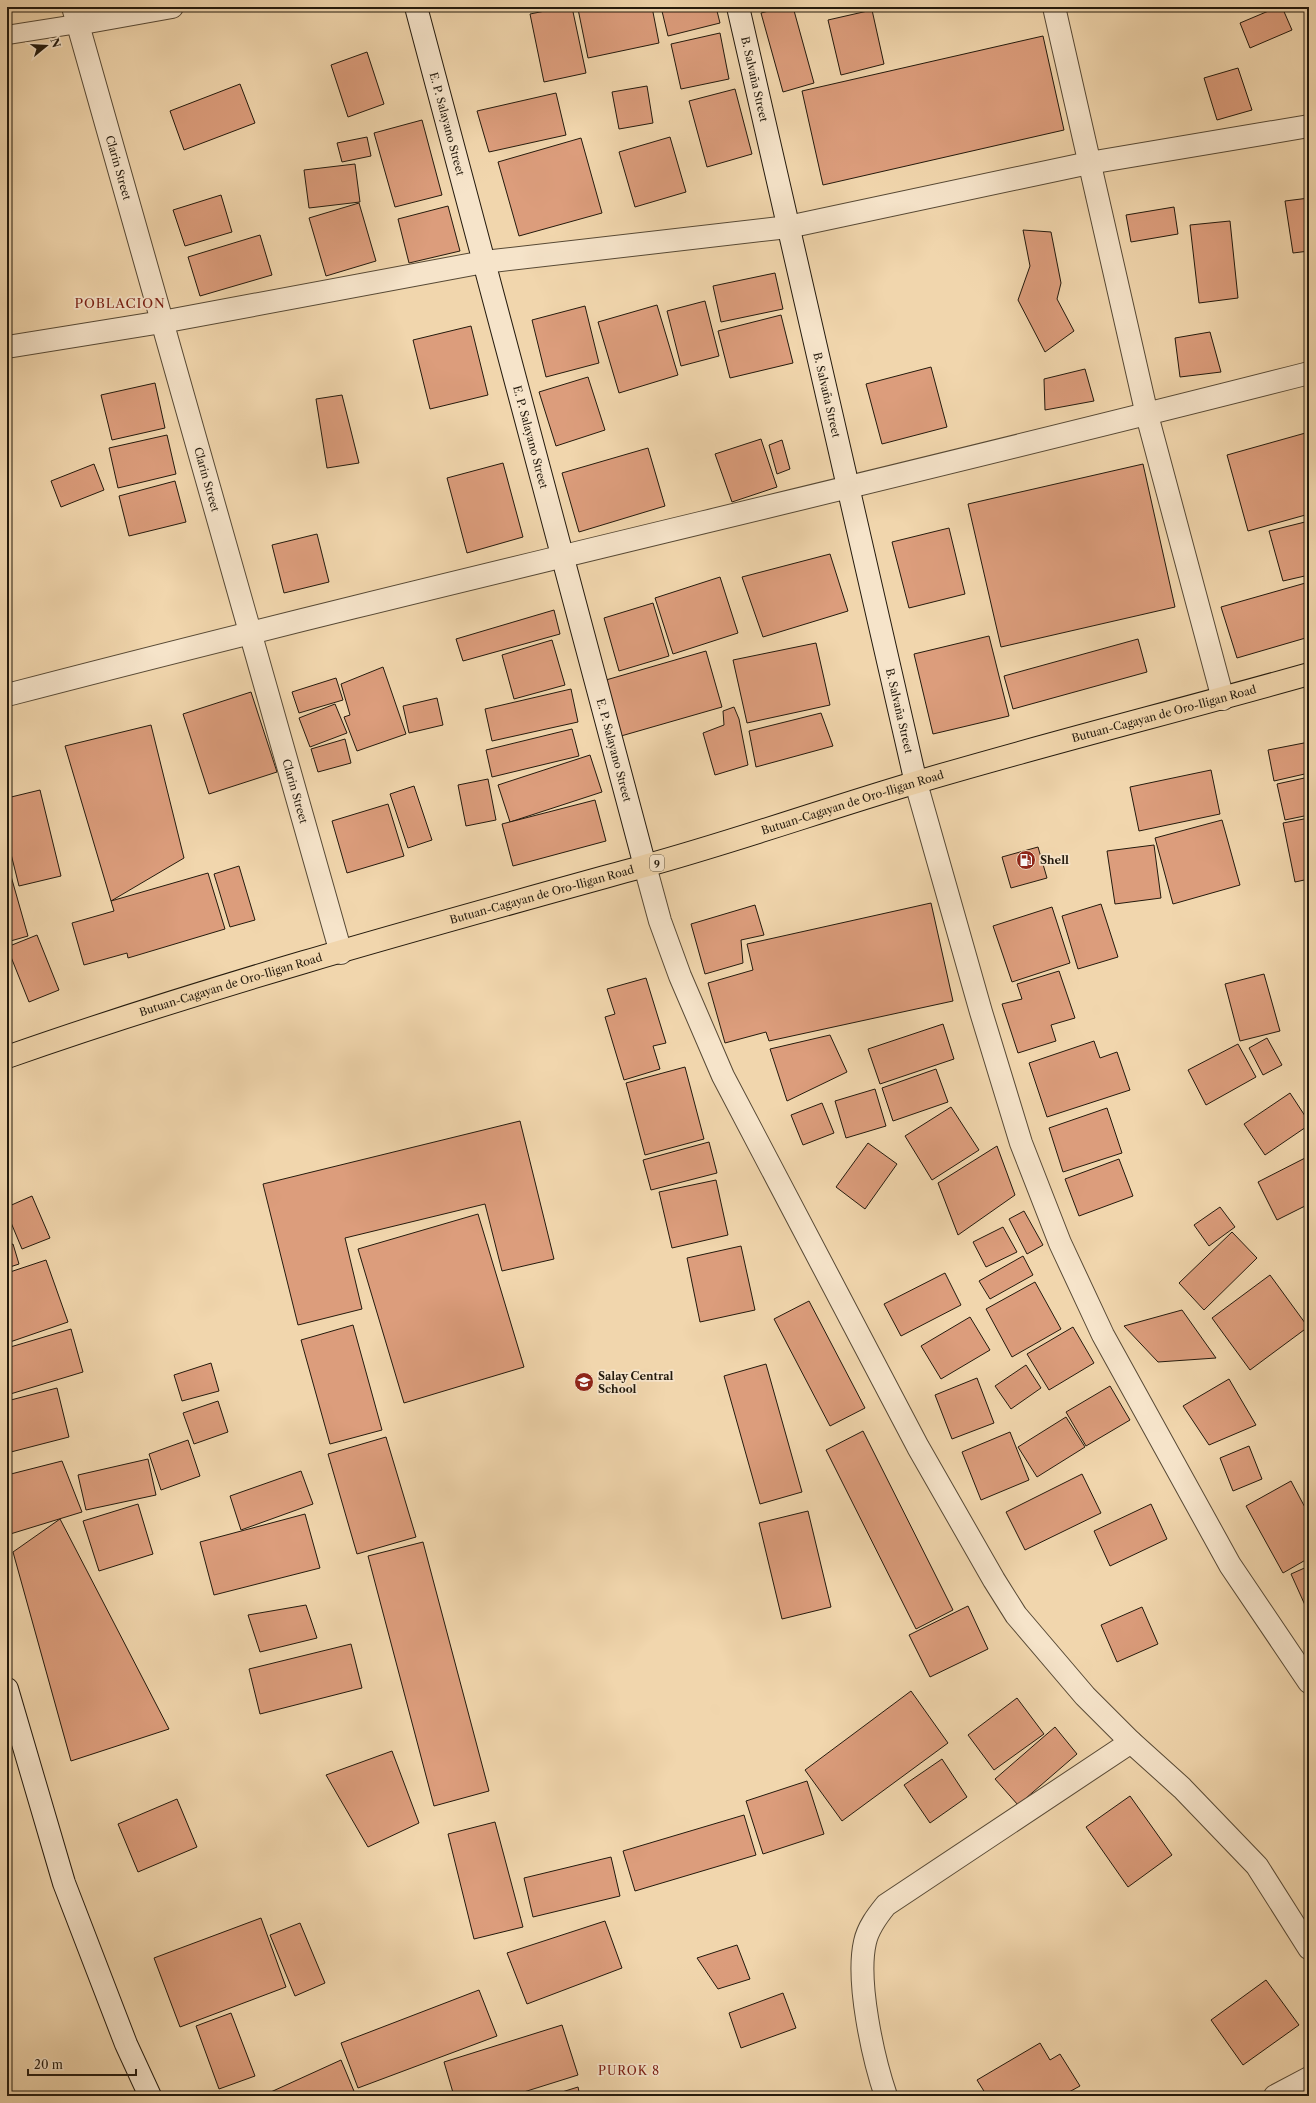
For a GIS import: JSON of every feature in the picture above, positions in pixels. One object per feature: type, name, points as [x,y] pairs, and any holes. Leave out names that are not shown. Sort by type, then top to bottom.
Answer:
[{"type":"highway","name":"Butuan-Cagayan de Oro-Iligan Road","points":[[7,1057],[103,1024],[230,984],[462,916],[645,866],[916,783],[1309,674]]},
{"type":"street","points":[[75,16],[172,7]]},
{"type":"street","name":"E. P. Salayano Street","points":[[416,7],[645,866],[680,976],[723,1076],[918,1447],[1016,1615],[1085,1696],[1130,1742],[1182,1788],[1257,1866],[1309,1948]]},
{"type":"street","name":"B. Salvaña Street","points":[[738,7],[916,783],[981,1012],[1021,1143],[1060,1243],[1103,1335],[1230,1565],[1309,1682]]},
{"type":"street","points":[[1054,7],[1147,415],[1223,699]]},
{"type":"street","name":"Clarin Street","points":[[75,16],[341,952]]},
{"type":"street","points":[[7,347],[162,322],[484,262],[788,227],[1090,163],[1309,126]]},
{"type":"street","points":[[7,695],[250,632],[563,558],[848,486],[1147,415],[1309,373]]},
{"type":"street","points":[[7,1689],[64,1883],[126,2044],[150,2096]]},
{"type":"street","points":[[886,2096],[870,2029],[862,1969],[865,1941],[872,1923],[886,1905],[1130,1742]]},
{"type":"street","points":[[1275,2096],[1309,2078]]},
{"type":"lane","points":[[7,36],[75,16]]},
{"type":"building","points":[[572,7],[586,73],[544,82],[530,14]]},
{"type":"building","points":[[589,7],[652,7],[659,43],[588,58],[578,9]]},
{"type":"building","points":[[661,7],[716,7],[720,23],[668,36]]},
{"type":"building","points":[[784,7],[793,7],[814,83],[783,92],[761,13]]},
{"type":"building","points":[[1278,7],[1282,7],[1292,30],[1250,48],[1240,23]]},
{"type":"building","points":[[872,10],[884,64],[841,75],[828,20]]},
{"type":"building","points":[[720,33],[729,79],[681,89],[671,44]]},
{"type":"building","points":[[1043,36],[1064,130],[823,185],[802,91]]},
{"type":"building","points":[[367,52],[384,104],[348,117],[331,65]]},
{"type":"building","points":[[1238,68],[1252,110],[1217,120],[1204,78]]},
{"type":"building","points":[[240,84],[255,123],[184,150],[170,111]]},
{"type":"building","points":[[647,86],[653,123],[619,129],[612,92]]},
{"type":"building","points":[[735,89],[752,154],[707,167],[689,101]]},
{"type":"building","points":[[556,93],[566,135],[489,152],[477,111]]},
{"type":"building","points":[[422,120],[442,195],[395,207],[374,133]]},
{"type":"building","points":[[367,137],[371,156],[342,162],[337,143]]},
{"type":"building","points":[[670,137],[686,192],[635,207],[619,152]]},
{"type":"building","points":[[581,138],[602,213],[519,236],[498,162]]},
{"type":"building","points":[[355,164],[360,202],[309,208],[304,170]]},
{"type":"building","points":[[221,195],[232,232],[185,246],[173,210]]},
{"type":"building","points":[[1309,198],[1309,251],[1293,253],[1285,201]]},
{"type":"building","points":[[359,203],[376,261],[326,276],[309,218]]},
{"type":"building","points":[[448,206],[460,251],[409,263],[398,219]]},
{"type":"building","points":[[1174,207],[1178,234],[1131,242],[1126,215]]},
{"type":"building","points":[[1230,221],[1238,298],[1199,303],[1190,225]]},
{"type":"building","points":[[1023,230],[1051,232],[1061,283],[1057,299],[1074,331],[1045,352],[1018,300],[1030,266]]},
{"type":"building","points":[[260,235],[272,275],[200,296],[188,257]]},
{"type":"building","points":[[775,273],[783,309],[721,322],[713,286]]},
{"type":"building","points":[[705,301],[719,356],[681,366],[667,311]]},
{"type":"building","points":[[657,305],[678,375],[619,393],[598,322]]},
{"type":"building","points":[[585,306],[599,363],[546,377],[532,320]]},
{"type":"building","points":[[781,315],[793,363],[730,378],[718,331]]},
{"type":"building","points":[[471,326],[488,395],[430,409],[413,340]]},
{"type":"building","points":[[1210,332],[1221,372],[1180,377],[1175,338]]},
{"type":"building","points":[[931,367],[947,427],[882,444],[866,384]]},
{"type":"building","points":[[1085,369],[1094,401],[1045,410],[1044,379]]},
{"type":"building","points":[[588,377],[605,430],[556,446],[539,392]]},
{"type":"building","points":[[155,383],[165,428],[112,440],[101,395]]},
{"type":"building","points":[[342,395],[359,463],[327,468],[316,399]]},
{"type":"building","points":[[1309,432],[1309,514],[1248,531],[1227,455]]},
{"type":"building","points":[[167,435],[176,474],[118,488],[109,448]]},
{"type":"building","points":[[761,439],[777,487],[732,502],[715,454]]},
{"type":"building","points":[[782,440],[790,469],[777,474],[769,445]]},
{"type":"building","points":[[648,448],[665,506],[579,532],[562,473]]},
{"type":"building","points":[[503,463],[523,537],[467,553],[447,478]]},
{"type":"building","points":[[94,464],[104,490],[61,507],[51,481]]},
{"type":"building","points":[[1143,464],[1175,607],[1001,647],[968,504]]},
{"type":"building","points":[[175,481],[186,522],[129,536],[119,496]]},
{"type":"building","points":[[1309,521],[1309,575],[1283,581],[1269,531]]},
{"type":"building","points":[[949,528],[965,594],[909,608],[892,542]]},
{"type":"building","points":[[317,534],[329,582],[284,593],[272,545]]},
{"type":"building","points":[[830,554],[848,611],[763,637],[742,577]]},
{"type":"building","points":[[720,577],[738,633],[673,654],[655,598]]},
{"type":"building","points":[[1309,582],[1309,637],[1237,658],[1221,607]]},
{"type":"building","points":[[653,603],[669,656],[619,671],[604,618]]},
{"type":"building","points":[[554,610],[560,634],[463,661],[456,639]]},
{"type":"building","points":[[989,636],[1009,716],[933,734],[914,654]]},
{"type":"building","points":[[1138,639],[1147,672],[1013,709],[1004,676]]},
{"type":"building","points":[[552,640],[565,685],[514,699],[502,655]]},
{"type":"building","points":[[816,643],[830,705],[747,723],[733,660]]},
{"type":"building","points":[[706,651],[722,707],[621,736],[606,680]]},
{"type":"building","points":[[383,667],[406,734],[357,751],[344,717],[350,715],[341,684]]},
{"type":"building","points":[[336,678],[343,700],[299,713],[292,692]]},
{"type":"building","points":[[571,689],[578,722],[492,741],[485,709]]},
{"type":"building","points":[[251,692],[277,772],[209,794],[183,714]]},
{"type":"building","points":[[437,698],[443,725],[409,733],[403,706]]},
{"type":"building","points":[[335,704],[347,733],[310,747],[299,718]]},
{"type":"building","points":[[734,707],[739,719],[748,765],[715,775],[703,733],[724,725],[723,711]]},
{"type":"building","points":[[821,713],[833,746],[756,767],[749,731]]},
{"type":"building","points":[[151,725],[184,858],[111,901],[65,746]]},
{"type":"building","points":[[572,729],[579,756],[492,777],[486,750]]},
{"type":"building","points":[[345,739],[351,763],[318,772],[311,749]]},
{"type":"building","points":[[1309,742],[1309,773],[1274,781],[1268,750]]},
{"type":"building","points":[[590,755],[602,792],[510,822],[498,785]]},
{"type":"building","points":[[1211,770],[1220,814],[1139,831],[1130,787]]},
{"type":"building","points":[[1309,777],[1309,815],[1285,820],[1277,784]]},
{"type":"building","points":[[488,779],[496,820],[466,826],[458,785]]},
{"type":"building","points":[[414,786],[432,840],[408,848],[390,794]]},
{"type":"building","points":[[40,790],[61,876],[19,886],[7,838],[7,798]]},
{"type":"building","points":[[595,800],[606,841],[513,866],[502,824]]},
{"type":"building","points":[[388,804],[404,856],[347,873],[332,821]]},
{"type":"building","points":[[1309,818],[1309,879],[1295,882],[1283,823]]},
{"type":"building","points":[[1222,820],[1240,885],[1173,904],[1155,838]]},
{"type":"building","points":[[1154,845],[1161,898],[1115,904],[1107,851]]},
{"type":"building","points":[[1038,847],[1047,878],[1011,888],[1002,857]]},
{"type":"building","points":[[239,866],[255,920],[230,927],[214,874]]},
{"type":"building","points":[[7,869],[9,869],[28,936],[7,942]]},
{"type":"building","points":[[208,873],[225,929],[128,958],[127,953],[84,965],[72,923],[114,911],[111,901]]},
{"type":"building","points":[[931,903],[953,1001],[769,1041],[766,1032],[725,1043],[708,983],[753,970],[747,944]]},
{"type":"building","points":[[1101,904],[1118,957],[1078,969],[1062,916]]},
{"type":"building","points":[[755,905],[764,935],[741,940],[743,963],[705,974],[691,924]]},
{"type":"building","points":[[1052,907],[1070,963],[1012,982],[993,926]]},
{"type":"building","points":[[37,935],[59,990],[29,1002],[7,947]]},
{"type":"building","points":[[1059,971],[1075,1018],[1051,1025],[1056,1041],[1018,1053],[1002,1004],[1022,999],[1017,984]]},
{"type":"building","points":[[1264,974],[1280,1031],[1240,1041],[1225,984]]},
{"type":"building","points":[[646,978],[666,1043],[653,1046],[660,1069],[624,1080],[605,1017],[615,1014],[607,989]]},
{"type":"building","points":[[943,1024],[954,1059],[880,1084],[868,1049]]},
{"type":"building","points":[[830,1035],[847,1072],[787,1101],[770,1049]]},
{"type":"building","points":[[1267,1038],[1282,1065],[1263,1075],[1249,1048]]},
{"type":"building","points":[[1094,1041],[1100,1058],[1117,1052],[1130,1090],[1047,1117],[1029,1063]]},
{"type":"building","points":[[1238,1044],[1256,1077],[1206,1105],[1188,1070]]},
{"type":"building","points":[[685,1067],[704,1139],[645,1155],[626,1083]]},
{"type":"building","points":[[936,1069],[948,1102],[893,1121],[882,1088]]},
{"type":"building","points":[[875,1089],[886,1126],[846,1138],[835,1101]]},
{"type":"building","points":[[1290,1093],[1309,1122],[1309,1125],[1265,1155],[1244,1124]]},
{"type":"building","points":[[822,1103],[834,1133],[803,1145],[791,1115]]},
{"type":"building","points":[[951,1107],[979,1150],[932,1180],[905,1136]]},
{"type":"building","points":[[1107,1108],[1122,1153],[1063,1172],[1049,1128]]},
{"type":"building","points":[[520,1121],[554,1259],[502,1271],[485,1204],[345,1238],[362,1309],[298,1325],[263,1184]]},
{"type":"building","points":[[709,1142],[717,1173],[651,1190],[643,1160]]},
{"type":"building","points":[[868,1143],[897,1164],[865,1209],[836,1187]]},
{"type":"building","points":[[997,1146],[1015,1195],[958,1235],[938,1183]]},
{"type":"building","points":[[1309,1156],[1309,1204],[1277,1220],[1258,1182]]},
{"type":"building","points":[[1119,1159],[1133,1196],[1079,1216],[1065,1179]]},
{"type":"building","points":[[716,1180],[728,1235],[672,1248],[659,1192]]},
{"type":"building","points":[[32,1196],[50,1238],[22,1249],[7,1213],[7,1207]]},
{"type":"building","points":[[1220,1207],[1235,1227],[1209,1246],[1194,1225]]},
{"type":"building","points":[[1024,1211],[1043,1245],[1027,1254],[1009,1219]]},
{"type":"building","points":[[478,1214],[524,1367],[404,1403],[358,1249]]},
{"type":"building","points":[[1003,1227],[1017,1252],[986,1267],[973,1242]]},
{"type":"building","points":[[1232,1232],[1257,1258],[1204,1310],[1179,1283]]},
{"type":"building","points":[[13,1244],[19,1264],[7,1268],[7,1246]]},
{"type":"building","points":[[741,1246],[755,1310],[700,1322],[687,1258]]},
{"type":"building","points":[[1023,1256],[1033,1275],[990,1299],[979,1281]]},
{"type":"building","points":[[46,1260],[68,1322],[7,1343],[7,1273]]},
{"type":"building","points":[[945,1273],[961,1305],[901,1336],[884,1304]]},
{"type":"building","points":[[1270,1275],[1308,1327],[1250,1370],[1212,1318]]},
{"type":"building","points":[[1035,1282],[1061,1329],[1012,1357],[986,1309]]},
{"type":"building","points":[[809,1301],[865,1408],[830,1426],[774,1319]]},
{"type":"building","points":[[1182,1310],[1216,1358],[1158,1362],[1124,1326]]},
{"type":"building","points":[[970,1317],[990,1350],[941,1379],[921,1346]]},
{"type":"building","points":[[353,1325],[382,1430],[330,1444],[301,1340]]},
{"type":"building","points":[[1073,1327],[1094,1363],[1049,1390],[1027,1354]]},
{"type":"building","points":[[71,1329],[83,1372],[7,1395],[7,1348]]},
{"type":"building","points":[[211,1363],[219,1391],[182,1401],[174,1375]]},
{"type":"building","points":[[766,1364],[802,1492],[760,1504],[724,1376]]},
{"type":"building","points":[[1026,1365],[1041,1388],[1011,1409],[995,1386]]},
{"type":"building","points":[[977,1378],[994,1423],[952,1439],[935,1395]]},
{"type":"building","points":[[1229,1379],[1256,1425],[1209,1445],[1183,1406]]},
{"type":"building","points":[[1110,1386],[1130,1420],[1086,1446],[1066,1412]]},
{"type":"building","points":[[57,1388],[69,1437],[7,1453],[7,1401]]},
{"type":"building","points":[[218,1401],[228,1432],[194,1444],[183,1413]]},
{"type":"building","points":[[1066,1417],[1085,1447],[1037,1477],[1018,1447]]},
{"type":"building","points":[[863,1431],[953,1610],[916,1629],[826,1450]]},
{"type":"building","points":[[1010,1432],[1029,1480],[981,1500],[962,1452]]},
{"type":"building","points":[[386,1437],[416,1537],[357,1554],[328,1454]]},
{"type":"building","points":[[188,1440],[200,1476],[161,1490],[149,1454]]},
{"type":"building","points":[[1249,1446],[1262,1479],[1233,1491],[1220,1458]]},
{"type":"building","points":[[148,1459],[156,1495],[86,1510],[78,1475]]},
{"type":"building","points":[[62,1461],[82,1512],[7,1535],[7,1475]]},
{"type":"building","points":[[301,1471],[313,1504],[241,1530],[230,1496]]},
{"type":"building","points":[[1082,1474],[1101,1513],[1025,1550],[1006,1512]]},
{"type":"building","points":[[1291,1481],[1309,1515],[1309,1558],[1283,1573],[1246,1506]]},
{"type":"building","points":[[138,1504],[153,1554],[99,1571],[83,1521]]},
{"type":"building","points":[[1151,1504],[1167,1539],[1110,1566],[1094,1531]]},
{"type":"building","points":[[808,1511],[831,1607],[782,1619],[759,1523]]},
{"type":"building","points":[[305,1514],[320,1568],[214,1595],[200,1542]]},
{"type":"building","points":[[60,1519],[169,1729],[71,1761],[13,1552]]},
{"type":"building","points":[[423,1542],[489,1791],[434,1806],[368,1556]]},
{"type":"building","points":[[1309,1566],[1309,1614],[1291,1574]]},
{"type":"building","points":[[306,1605],[317,1638],[260,1652],[248,1615]]},
{"type":"building","points":[[968,1606],[988,1649],[930,1677],[909,1635]]},
{"type":"building","points":[[1142,1607],[1158,1644],[1117,1662],[1101,1625]]},
{"type":"building","points":[[351,1644],[362,1688],[260,1714],[249,1669]]},
{"type":"building","points":[[911,1691],[948,1743],[842,1821],[805,1770]]},
{"type":"building","points":[[1017,1698],[1044,1734],[994,1770],[968,1735]]},
{"type":"building","points":[[1055,1727],[1077,1754],[1018,1805],[995,1779]]},
{"type":"building","points":[[392,1751],[419,1823],[368,1847],[326,1775]]},
{"type":"building","points":[[942,1759],[967,1797],[930,1823],[904,1785]]},
{"type":"building","points":[[807,1781],[824,1834],[763,1854],[746,1801]]},
{"type":"building","points":[[1130,1796],[1172,1855],[1128,1887],[1086,1827]]},
{"type":"building","points":[[177,1799],[197,1847],[138,1872],[118,1824]]},
{"type":"building","points":[[744,1815],[756,1855],[635,1891],[623,1851]]},
{"type":"building","points":[[495,1822],[523,1927],[474,1939],[448,1834]]},
{"type":"building","points":[[611,1857],[620,1896],[533,1917],[524,1878]]},
{"type":"building","points":[[261,1918],[286,1987],[180,2027],[154,1958]]},
{"type":"building","points":[[605,1921],[622,1968],[527,2004],[507,1953]]},
{"type":"building","points":[[300,1923],[325,1983],[295,1996],[270,1935]]},
{"type":"building","points":[[737,1945],[750,1979],[718,1989],[697,1958]]},
{"type":"building","points":[[1266,1980],[1299,2025],[1243,2065],[1211,2020]]},
{"type":"building","points":[[479,1990],[497,2036],[358,2088],[341,2043]]},
{"type":"building","points":[[783,1993],[796,2028],[741,2048],[729,2013]]},
{"type":"building","points":[[231,2013],[255,2076],[219,2089],[196,2026]]},
{"type":"building","points":[[562,2025],[578,2075],[511,2096],[454,2096],[444,2062]]},
{"type":"building","points":[[1040,2043],[1050,2060],[1060,2054],[1080,2086],[1069,2092],[1071,2096],[987,2096],[977,2080]]},
{"type":"building","points":[[341,2060],[356,2096],[262,2096]]},
{"type":"building","points":[[578,2087],[580,2096],[549,2096]]},
{"type":"place","name":"Shell","points":[[1026,860]]},
{"type":"place","name":"Salay Central School","points":[[584,1382]]},
{"type":"district","name":"POBLACION","points":[[120,303]]},
{"type":"district","name":"PUROK 8","points":[[629,2070]]}]
